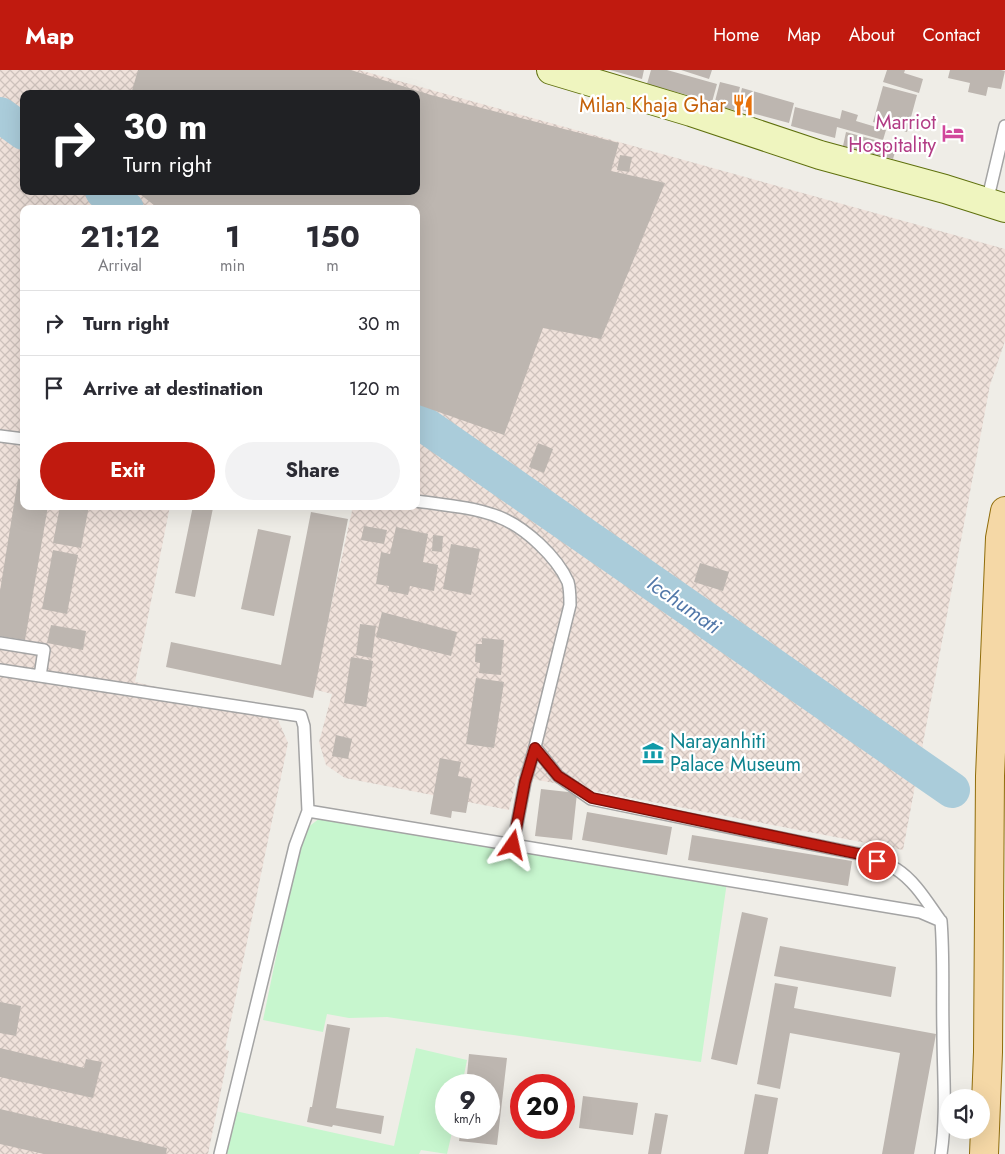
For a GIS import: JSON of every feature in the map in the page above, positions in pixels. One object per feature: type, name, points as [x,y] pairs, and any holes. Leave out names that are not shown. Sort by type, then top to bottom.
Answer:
[{"type":"main road","points":[[551,70],[691,112],[820,155],[996,205]]},
{"type":"main road","points":[[984,1154],[998,776],[1000,538],[1005,511]]},
{"type":"lane","points":[[996,205],[1005,126]]},
{"type":"lane","points":[[0,436],[20,438]]},
{"type":"lane","points":[[420,502],[478,511],[500,518],[522,530],[547,552],[560,569],[568,584],[570,605],[525,782],[513,845]]},
{"type":"lane","points":[[0,643],[44,650],[40,676]]},
{"type":"lane","points":[[0,670],[301,716],[304,726],[308,811],[295,846],[220,1154]]},
{"type":"lane","points":[[535,748],[558,776],[592,798],[859,854],[896,868],[914,884],[942,921],[944,958],[944,1132],[941,1154]]},
{"type":"lane","points":[[308,811],[920,912],[942,921]]},
{"type":"shaded area","points":[[0,70],[359,70],[1005,249],[1005,341],[990,385],[903,850],[517,776],[509,810],[345,778],[326,765],[319,742],[332,694],[313,689],[352,510],[420,510],[420,205],[20,205],[20,510],[169,510],[135,682],[276,715],[288,743],[225,1049],[229,1051],[208,1154],[0,1154]]},
{"type":"green space","points":[[320,818],[727,882],[701,1062],[387,1017],[349,1018],[327,1014],[323,1032],[263,1020],[302,832]]},
{"type":"green space","points":[[416,1048],[467,1060],[464,1074],[435,1074],[435,1139],[450,1139],[447,1154],[421,1150],[419,1154],[226,1154],[235,1111],[394,1146]]},
{"type":"building","points":[[138,70],[351,70],[415,90],[132,90]]},
{"type":"building","points":[[610,70],[644,70],[642,79]]},
{"type":"building","points":[[651,70],[667,70],[717,84],[712,102],[647,84]]},
{"type":"building","points":[[681,70],[712,70],[709,79]]},
{"type":"building","points":[[887,70],[905,70],[904,73],[923,79],[919,93],[883,82]]},
{"type":"building","points":[[950,70],[1005,71],[1001,89],[988,87],[986,96],[968,92],[970,83],[948,78]]},
{"type":"building","points":[[720,82],[740,87],[734,110],[714,105]]},
{"type":"building","points":[[883,86],[917,95],[907,132],[873,122]]},
{"type":"building","points":[[742,88],[794,103],[789,123],[737,109]]},
{"type":"building","points":[[420,92],[619,143],[611,171],[665,183],[601,339],[543,328],[504,435],[420,405],[420,205],[154,205],[141,195],[420,195]]},
{"type":"building","points":[[795,107],[840,119],[842,110],[858,115],[856,121],[886,130],[883,140],[837,127],[835,138],[791,126]]},
{"type":"building","points":[[846,132],[897,146],[893,159],[843,146]]},
{"type":"building","points":[[620,155],[632,157],[629,172],[617,170]]},
{"type":"building","points":[[538,443],[553,449],[544,473],[529,467]]},
{"type":"building","points":[[18,479],[20,479],[20,510],[47,510],[25,640],[0,636],[0,591]]},
{"type":"building","points":[[59,510],[88,510],[81,548],[53,543]]},
{"type":"building","points":[[192,510],[213,510],[195,597],[175,593]]},
{"type":"building","points":[[311,512],[348,519],[313,698],[166,667],[171,642],[281,665]]},
{"type":"building","points":[[364,526],[387,530],[384,544],[361,540]]},
{"type":"building","points":[[396,527],[428,534],[423,562],[438,565],[434,591],[410,586],[408,595],[388,591],[389,586],[376,584],[381,552],[390,554]]},
{"type":"building","points":[[258,529],[291,536],[274,616],[241,609]]},
{"type":"building","points":[[433,535],[443,536],[442,552],[432,551]]},
{"type":"building","points":[[451,544],[480,549],[471,595],[443,589]]},
{"type":"building","points":[[53,550],[78,555],[67,614],[42,609]]},
{"type":"building","points":[[700,563],[729,572],[723,591],[694,582]]},
{"type":"building","points":[[382,612],[457,632],[451,656],[376,637]]},
{"type":"building","points":[[360,624],[376,626],[372,658],[356,655]]},
{"type":"building","points":[[51,625],[86,631],[83,650],[47,643]]},
{"type":"building","points":[[482,638],[504,640],[501,675],[479,673],[480,663],[475,662],[476,644],[482,644]]},
{"type":"building","points":[[351,657],[373,661],[366,707],[344,703]]},
{"type":"building","points":[[476,678],[504,682],[494,748],[466,744]]},
{"type":"building","points":[[336,735],[352,739],[348,759],[332,756]]},
{"type":"building","points":[[440,758],[461,762],[458,776],[472,779],[466,813],[452,811],[451,818],[430,814]]},
{"type":"building","points":[[541,789],[577,793],[572,840],[535,836]]},
{"type":"building","points":[[587,812],[672,827],[667,855],[582,840]]},
{"type":"building","points":[[692,835],[852,861],[848,886],[688,860]]},
{"type":"building","points":[[742,912],[768,918],[737,1065],[711,1059]]},
{"type":"building","points":[[780,946],[896,967],[891,997],[774,976]]},
{"type":"building","points":[[775,983],[798,987],[794,1008],[936,1034],[914,1154],[882,1154],[900,1053],[790,1033],[780,1089],[757,1084]]},
{"type":"building","points":[[0,1002],[21,1006],[16,1036],[0,1033]]},
{"type":"building","points":[[327,1024],[350,1028],[336,1108],[384,1116],[381,1134],[307,1122],[310,1107],[312,1107]]},
{"type":"building","points":[[0,1048],[84,1068],[86,1059],[102,1062],[93,1098],[0,1077]]},
{"type":"building","points":[[469,1054],[507,1058],[500,1119],[500,1074],[467,1074]]},
{"type":"building","points":[[755,1094],[778,1098],[768,1154],[744,1154]]},
{"type":"building","points":[[583,1096],[638,1103],[633,1135],[579,1128]]},
{"type":"building","points":[[0,1109],[167,1148],[166,1154],[44,1154],[0,1144]]},
{"type":"building","points":[[655,1113],[668,1115],[661,1154],[648,1154]]},
{"type":"building","points":[[459,1139],[498,1139],[497,1145],[459,1141]]},
{"type":"waterway","name":"Icchumati","points":[[0,115],[20,129]]},
{"type":"waterway","name":"Icchumati","points":[[108,195],[121,205]]},
{"type":"waterway","name":"Icchumati","points":[[420,422],[952,790]]},
{"type":"place","name":"Milan Khaja Ghar","points":[[743,105]]},
{"type":"place","name":"Marriot Hospitality","points":[[953,133]]},
{"type":"place","name":"Narayanhiti Palace Museum","points":[[653,753]]},
{"type":"route","points":[[513,845],[525,782],[535,748],[558,776],[592,798],[859,854],[877,861]]}]
